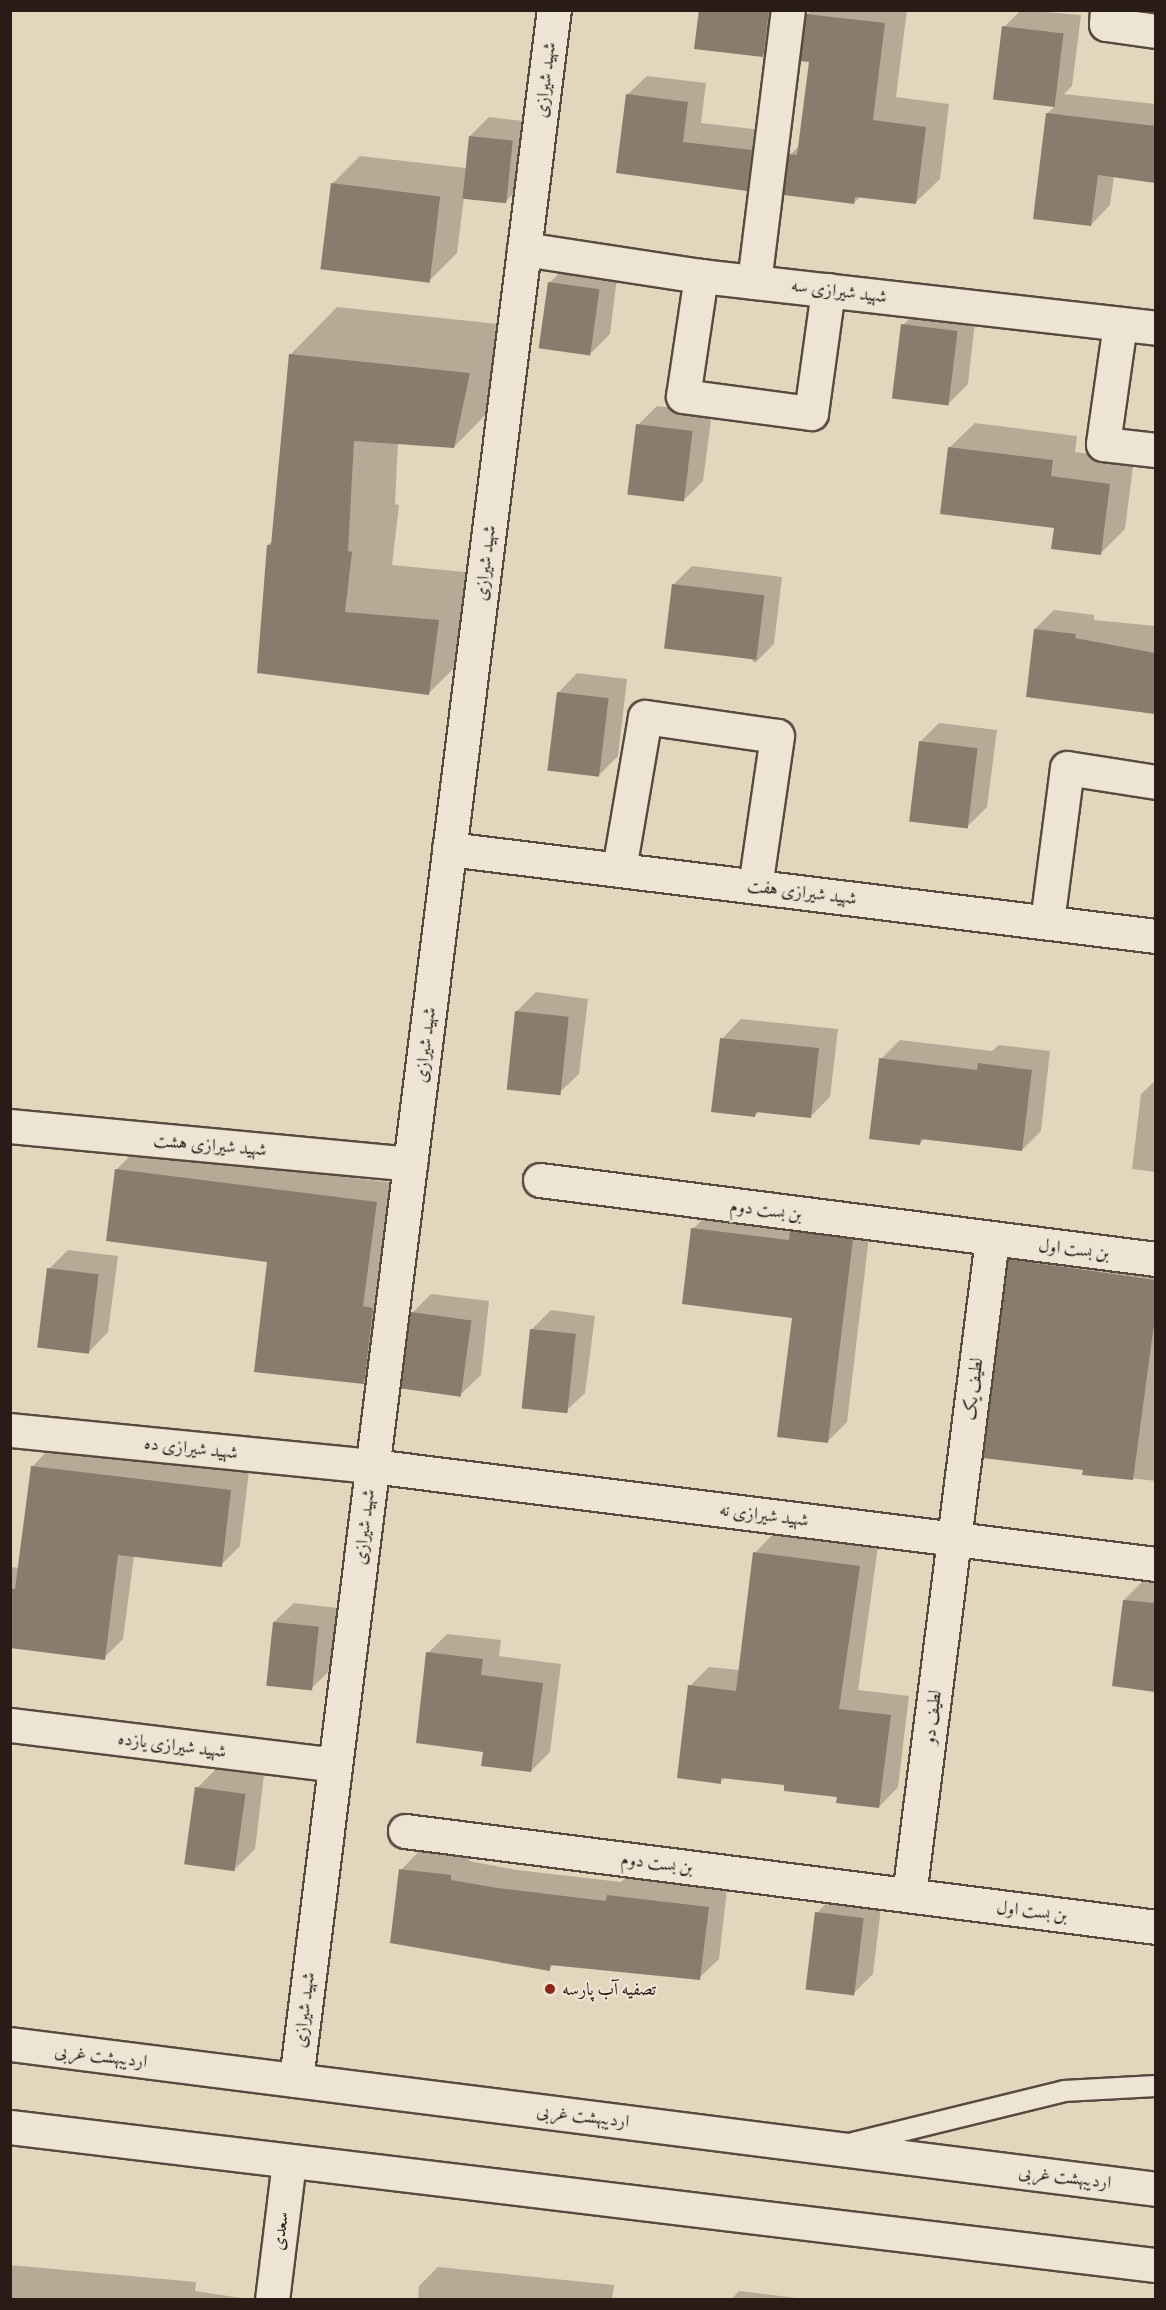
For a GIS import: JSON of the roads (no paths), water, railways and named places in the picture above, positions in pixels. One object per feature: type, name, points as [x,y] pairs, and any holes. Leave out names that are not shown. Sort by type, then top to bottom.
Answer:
[{"type":"street","name":"شهید شیرازی","points":[[296,2080],[554,10]]},
{"type":"street","points":[[754,282],[788,10]]},
{"type":"street","points":[[1107,10],[1106,24],[1155,31]]},
{"type":"street","name":"شهید شیرازی سه","points":[[524,249],[701,276],[1155,328]]},
{"type":"street","points":[[701,276],[683,396],[811,413],[828,290]]},
{"type":"street","points":[[1120,324],[1103,444],[1155,450]]},
{"type":"street","points":[[619,869],[645,717],[777,736],[755,886]]},
{"type":"street","points":[[1047,922],[1067,768],[1155,782]]},
{"type":"street","name":"شهید شیرازی هفت","points":[[449,849],[1155,936]]},
{"type":"street","name":"شهید شیرازی هشت","points":[[10,1126],[410,1164]]},
{"type":"street","name":"بن بست دوم","points":[[540,1180],[992,1239]]},
{"type":"street","name":"بن بست اول","points":[[992,1239],[1155,1259]]},
{"type":"street","name":"لطیف یک","points":[[955,1539],[992,1239]]},
{"type":"street","name":"شهید شیرازی ده","points":[[10,1430],[372,1466]]},
{"type":"street","name":"شهید شیرازی نه","points":[[372,1466],[1155,1564]]},
{"type":"street","name":"لطیف دو","points":[[909,1895],[955,1539]]},
{"type":"street","name":"شهید شیرازی یازده","points":[[10,1725],[334,1765]]},
{"type":"street","name":"بن بست دوم","points":[[405,1831],[909,1895]]},
{"type":"street","name":"بن بست اول","points":[[909,1895],[1155,1927]]},
{"type":"street","name":"اردیبهشت غربی","points":[[10,2044],[1155,2189]]},
{"type":"street","points":[[10,2127],[1155,2265]]},
{"type":"street","name":"سعدی","points":[[272,2300],[289,2162]]},
{"type":"lane","points":[[835,2148],[1064,2091],[1155,2086]]},
{"type":"place","name":"تصفیه آب پارسه","points":[[550,1989]]}]
